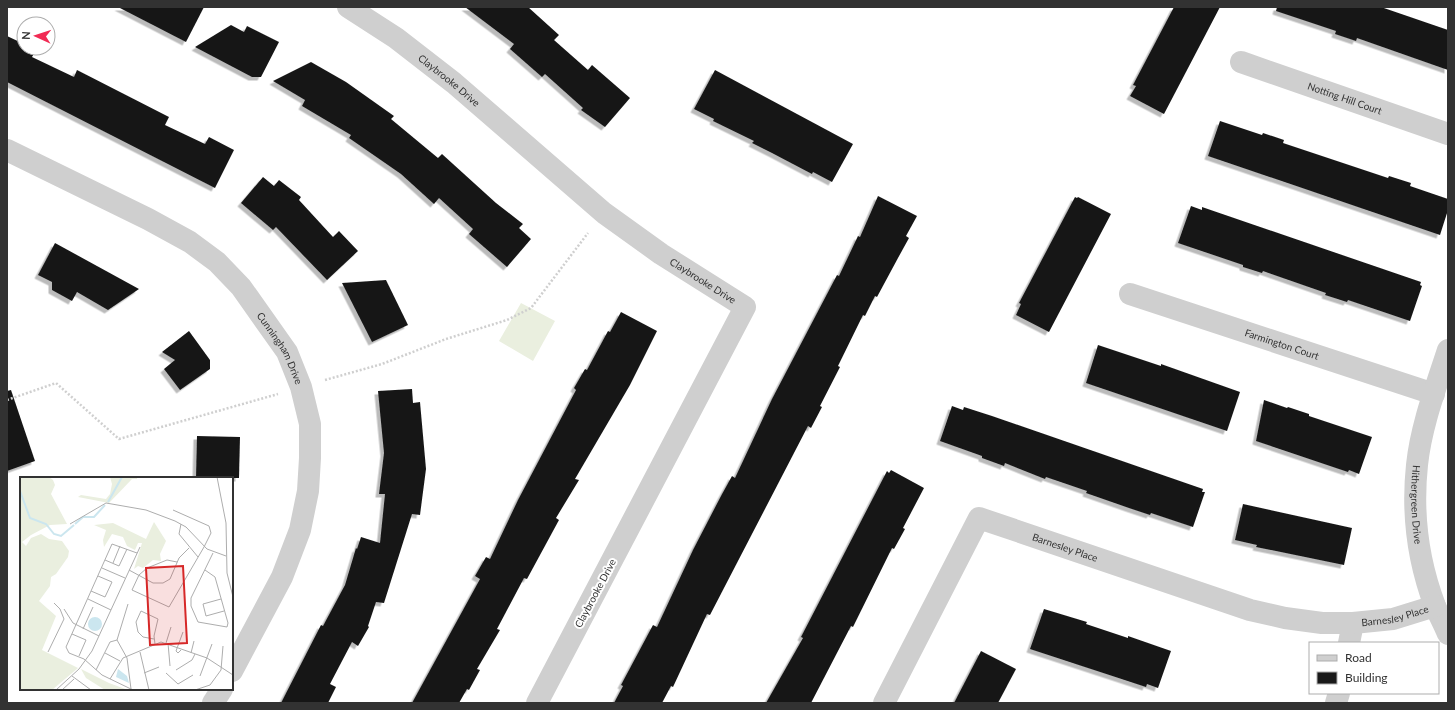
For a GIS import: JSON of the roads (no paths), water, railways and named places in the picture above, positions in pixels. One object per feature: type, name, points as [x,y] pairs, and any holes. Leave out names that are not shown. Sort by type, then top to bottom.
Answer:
[{"type":"street","name":"Claybrooke Drive","points":[[348,7],[396,38],[454,83],[604,213],[662,254],[745,307],[537,703]]},
{"type":"street","name":"Notting Hill Court","points":[[1241,62],[1448,134]]},
{"type":"street","name":"Cunningham Drive","points":[[7,150],[190,242],[217,262],[241,287],[287,352],[301,387],[310,424],[308,491],[300,530],[282,577],[233,669]]},
{"type":"street","name":"Farmington Court","points":[[1130,294],[1434,394]]},
{"type":"street","name":"Hithergreen Drive","points":[[1446,361],[1424,428],[1417,464],[1415,499],[1417,540],[1425,575],[1435,606],[1448,634]]},
{"type":"street","name":"Barnesley Place","points":[[884,703],[979,518],[1250,610],[1292,619],[1322,623],[1351,633],[1435,606]]},
{"type":"street","points":[[213,703],[221,690]]}]
